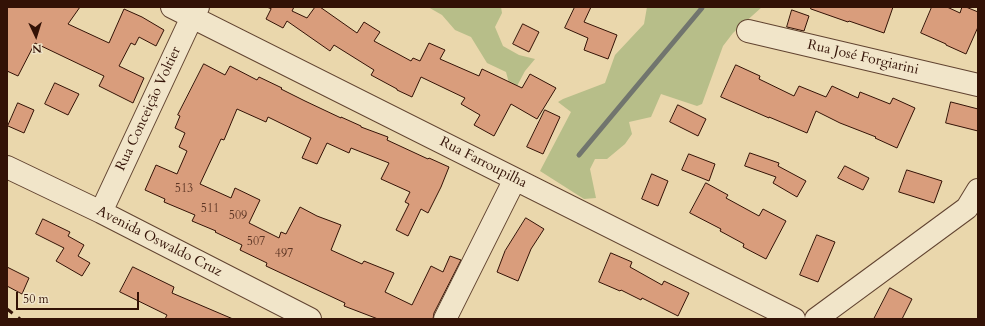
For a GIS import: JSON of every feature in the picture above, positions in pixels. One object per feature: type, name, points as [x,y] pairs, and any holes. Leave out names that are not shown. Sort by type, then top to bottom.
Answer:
[{"type":"street","name":"Rua Farroupilha","points":[[172,7],[195,12],[515,179],[794,319]]},
{"type":"street","name":"Rua Conceição Voltier","points":[[101,212],[195,12]]},
{"type":"street","name":"Rua José Forgiarini","points":[[748,31],[978,85]]},
{"type":"street","name":"Avenida Oswaldo Cruz","points":[[7,167],[101,212],[310,319]]},
{"type":"street","points":[[445,319],[515,179]]},
{"type":"street","points":[[816,319],[972,212],[978,190]]},
{"type":"green space","points":[[428,7],[501,7],[502,13],[495,27],[503,46],[519,55],[535,59],[525,71],[509,101],[509,83],[506,72],[487,63],[471,37],[455,30],[442,15]]},
{"type":"green space","points":[[647,7],[762,7],[733,33],[723,46],[702,104],[697,106],[661,94],[651,117],[629,122],[632,134],[625,144],[607,159],[595,159],[590,169],[596,198],[584,199],[540,171],[571,112],[558,102],[605,83],[615,55],[644,24]]},
{"type":"building","points":[[7,7],[80,7],[68,24],[109,43],[124,9],[142,17],[164,30],[156,46],[139,37],[135,45],[131,43],[119,66],[144,78],[133,103],[99,86],[104,76],[35,43],[18,76],[7,71]]},
{"type":"building","points":[[267,7],[294,7],[292,11],[307,18],[315,7],[320,7],[357,33],[364,22],[380,32],[374,41],[411,61],[413,58],[420,61],[429,43],[445,50],[440,59],[479,76],[482,69],[522,88],[530,74],[556,88],[537,119],[511,104],[494,136],[474,125],[480,115],[461,104],[465,98],[421,77],[412,97],[371,75],[374,70],[334,45],[330,51],[287,21],[283,28],[266,19],[271,9]]},
{"type":"building","points":[[575,7],[591,7],[584,22],[617,35],[608,59],[584,50],[588,38],[565,28]]},
{"type":"building","points":[[811,7],[893,7],[884,33],[811,9]]},
{"type":"building","points":[[932,7],[947,7],[960,13],[962,7],[966,7],[978,12],[978,27],[966,54],[921,33]]},
{"type":"building","points":[[792,10],[809,16],[804,31],[787,27]]},
{"type":"building","points":[[523,24],[539,32],[529,52],[513,44]]},
{"type":"building","points":[[204,64],[225,75],[230,66],[257,80],[259,77],[341,118],[388,137],[387,140],[449,167],[428,213],[421,209],[408,236],[396,230],[409,204],[405,202],[410,192],[381,179],[389,163],[351,148],[349,153],[327,143],[317,164],[302,158],[311,138],[268,117],[266,122],[237,109],[224,140],[221,139],[200,184],[231,198],[235,188],[260,200],[249,223],[279,238],[281,232],[286,234],[300,207],[317,216],[341,225],[331,250],[362,264],[364,261],[394,273],[385,292],[412,305],[431,266],[443,272],[450,256],[461,260],[434,313],[433,319],[378,319],[344,306],[345,303],[266,266],[267,263],[240,250],[242,245],[215,232],[216,231],[192,221],[195,215],[164,202],[165,199],[145,190],[156,165],[177,174],[187,151],[179,147],[185,133],[175,128],[180,116],[178,115]]},
{"type":"building","points":[[736,65],[760,76],[759,79],[794,96],[799,86],[826,97],[832,86],[858,98],[860,92],[890,104],[893,98],[915,108],[897,148],[875,138],[876,137],[840,123],[816,111],[807,133],[721,97]]},
{"type":"building","points":[[55,83],[79,94],[68,115],[45,104]]},
{"type":"building","points":[[951,102],[978,109],[978,131],[946,123]]},
{"type":"building","points":[[18,103],[34,110],[24,133],[8,126]]},
{"type":"building","points":[[678,105],[706,119],[698,136],[670,122]]},
{"type":"building","points":[[545,110],[560,117],[543,154],[527,147]]},
{"type":"building","points":[[750,153],[779,163],[778,166],[806,181],[797,197],[773,183],[776,177],[745,166]]},
{"type":"building","points":[[689,154],[715,164],[709,181],[682,170]]},
{"type":"building","points":[[845,166],[869,178],[863,190],[838,178]]},
{"type":"building","points":[[907,170],[942,181],[934,203],[899,192]]},
{"type":"building","points":[[652,174],[668,181],[658,206],[642,199]]},
{"type":"building","points":[[706,183],[728,195],[726,198],[759,216],[763,209],[786,221],[766,259],[743,247],[744,244],[720,231],[721,229],[690,213]]},
{"type":"building","points":[[526,218],[544,229],[531,249],[518,281],[497,272],[505,251]]},
{"type":"building","points":[[43,219],[70,232],[68,236],[84,245],[78,256],[90,263],[82,276],[56,261],[64,248],[36,234]]},
{"type":"building","points":[[817,235],[835,242],[818,282],[800,275]]},
{"type":"building","points":[[611,253],[632,262],[630,267],[662,285],[664,281],[689,293],[678,316],[642,298],[641,300],[621,290],[620,291],[599,282]]},
{"type":"building","points":[[7,267],[29,278],[22,294],[7,286]]},
{"type":"building","points":[[133,267],[174,287],[172,293],[233,319],[165,319],[167,315],[120,292]]},
{"type":"building","points":[[890,288],[912,299],[902,319],[874,319]]},
{"type":"waterway","points":[[579,155],[702,8]]},
{"type":"railway","points":[[7,309],[20,319]]}]
